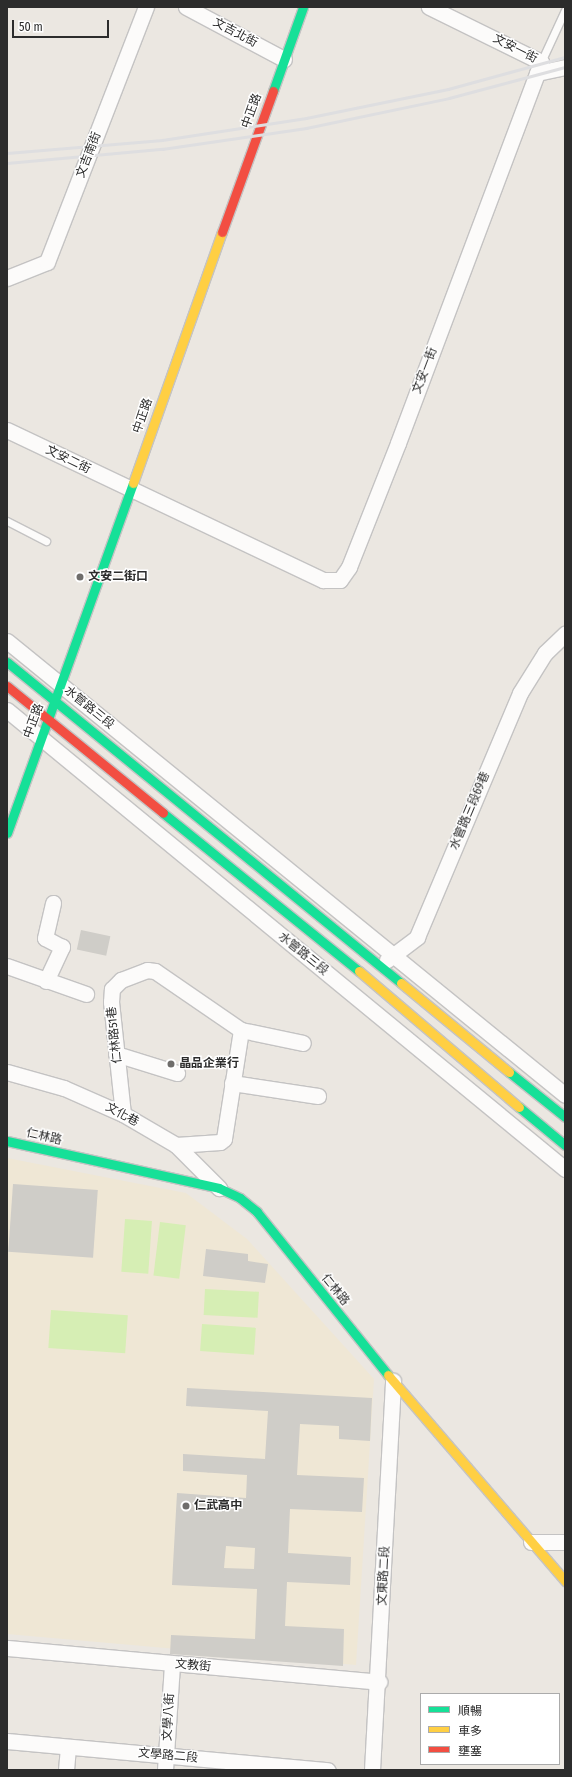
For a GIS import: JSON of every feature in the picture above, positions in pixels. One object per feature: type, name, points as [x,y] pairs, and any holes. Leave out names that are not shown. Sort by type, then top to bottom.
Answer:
[{"type":"main road","name":"中正路","points":[[7,833],[303,7]]},
{"type":"main road","name":"水管路三段","points":[[7,662],[380,964],[565,1117]]},
{"type":"main road","name":"水管路三段","points":[[7,686],[363,975],[565,1145]]},
{"type":"main road","name":"仁林路","points":[[7,1141],[219,1188],[240,1198],[257,1212],[393,1381],[565,1581]]},
{"type":"street","name":"文吉南街","points":[[7,278],[47,262],[146,7]]},
{"type":"street","name":"文吉北街","points":[[186,7],[284,59]]},
{"type":"street","name":"文安一街","points":[[130,490],[323,580],[340,580],[349,567],[395,450],[539,67],[432,8]]},
{"type":"street","points":[[539,67],[565,67]]},
{"type":"street","name":"文安二街","points":[[7,430],[130,490]]},
{"type":"street","name":"水管路三段69巷","points":[[363,975],[417,938],[520,694],[545,653],[565,634]]},
{"type":"street","name":"水管路三段","points":[[7,641],[395,954],[565,1095]]},
{"type":"street","name":"水管路三段","points":[[7,710],[565,1169]]},
{"type":"street","points":[[46,980],[62,947],[45,938],[53,903]]},
{"type":"street","points":[[7,966],[86,994]]},
{"type":"street","name":"仁林路51巷","points":[[123,1114],[116,1054],[112,989],[121,980],[147,970],[155,971],[241,1030],[303,1043]]},
{"type":"street","points":[[176,1145],[220,1142],[224,1139],[241,1030]]},
{"type":"street","points":[[116,1054],[176,1073]]},
{"type":"street","name":"文化巷","points":[[7,1072],[70,1091],[123,1114],[176,1145],[198,1163],[219,1188]]},
{"type":"street","points":[[232,1082],[318,1096]]},
{"type":"street","name":"文東路二段","points":[[372,1770],[379,1682],[393,1381]]},
{"type":"street","points":[[531,1542],[565,1542]]},
{"type":"street","name":"文教街","points":[[7,1648],[379,1682]]},
{"type":"street","name":"文學八街","points":[[166,1763],[172,1664]]},
{"type":"street","name":"文學路二段","points":[[7,1741],[68,1747],[166,1763],[328,1770]]},
{"type":"street","points":[[66,1770],[68,1747]]},
{"type":"lane","points":[[539,67],[565,10]]},
{"type":"lane","points":[[7,522],[46,541]]},
{"type":"shaded area","name":"仁武高中","points":[[7,1158],[186,1193],[247,1239],[374,1379],[356,1665],[7,1634]]},
{"type":"green space","points":[[125,1219],[152,1221],[148,1274],[121,1272]]},
{"type":"green space","points":[[160,1222],[186,1225],[179,1279],[153,1276]]},
{"type":"green space","points":[[205,1289],[259,1292],[258,1318],[204,1315]]},
{"type":"green space","points":[[51,1310],[128,1315],[125,1353],[48,1348]]},
{"type":"green space","points":[[202,1324],[256,1328],[254,1355],[200,1351]]},
{"type":"building","points":[[81,930],[110,936],[106,956],[77,950]]},
{"type":"building","points":[[13,1184],[98,1190],[93,1258],[8,1252]]},
{"type":"building","points":[[206,1249],[248,1254],[248,1261],[268,1264],[265,1283],[203,1276]]},
{"type":"building","points":[[187,1388],[372,1398],[370,1441],[339,1439],[339,1426],[300,1424],[297,1475],[364,1478],[362,1512],[290,1509],[288,1553],[351,1557],[350,1585],[287,1582],[285,1626],[344,1629],[343,1666],[170,1654],[171,1635],[255,1639],[257,1589],[172,1585],[177,1493],[246,1498],[247,1475],[183,1471],[183,1454],[265,1459],[268,1411],[186,1406]],"holes":[[[226,1546],[255,1548],[254,1569],[224,1568]]]},
{"type":"railway","points":[[7,153],[162,140],[306,118],[448,89],[565,57]]},
{"type":"railway","points":[[7,163],[162,149],[306,128],[449,98],[565,67]]},
{"type":"traffic: fast","points":[[273,91],[303,7]]},
{"type":"traffic: fast","points":[[7,833],[133,483]]},
{"type":"traffic: fast","points":[[7,662],[401,983]]},
{"type":"traffic: fast","points":[[163,813],[359,971]]},
{"type":"traffic: fast","points":[[509,1072],[565,1117]]},
{"type":"traffic: fast","points":[[519,1107],[565,1145]]},
{"type":"traffic: fast","points":[[7,1141],[219,1188],[240,1198],[257,1212],[388,1375]]},
{"type":"traffic: slow","points":[[133,483],[222,232]]},
{"type":"traffic: slow","points":[[359,971],[519,1107]]},
{"type":"traffic: slow","points":[[401,983],[509,1072]]},
{"type":"traffic: slow","points":[[388,1375],[565,1581]]},
{"type":"traffic: jam","points":[[222,232],[273,91]]},
{"type":"traffic: jam","points":[[7,686],[163,813]]},
{"type":"place","name":"文安二街口","points":[[80,577]]},
{"type":"place","name":"晶品企業行","points":[[171,1064]]},
{"type":"place","name":"仁武高中","points":[[186,1506]]}]
